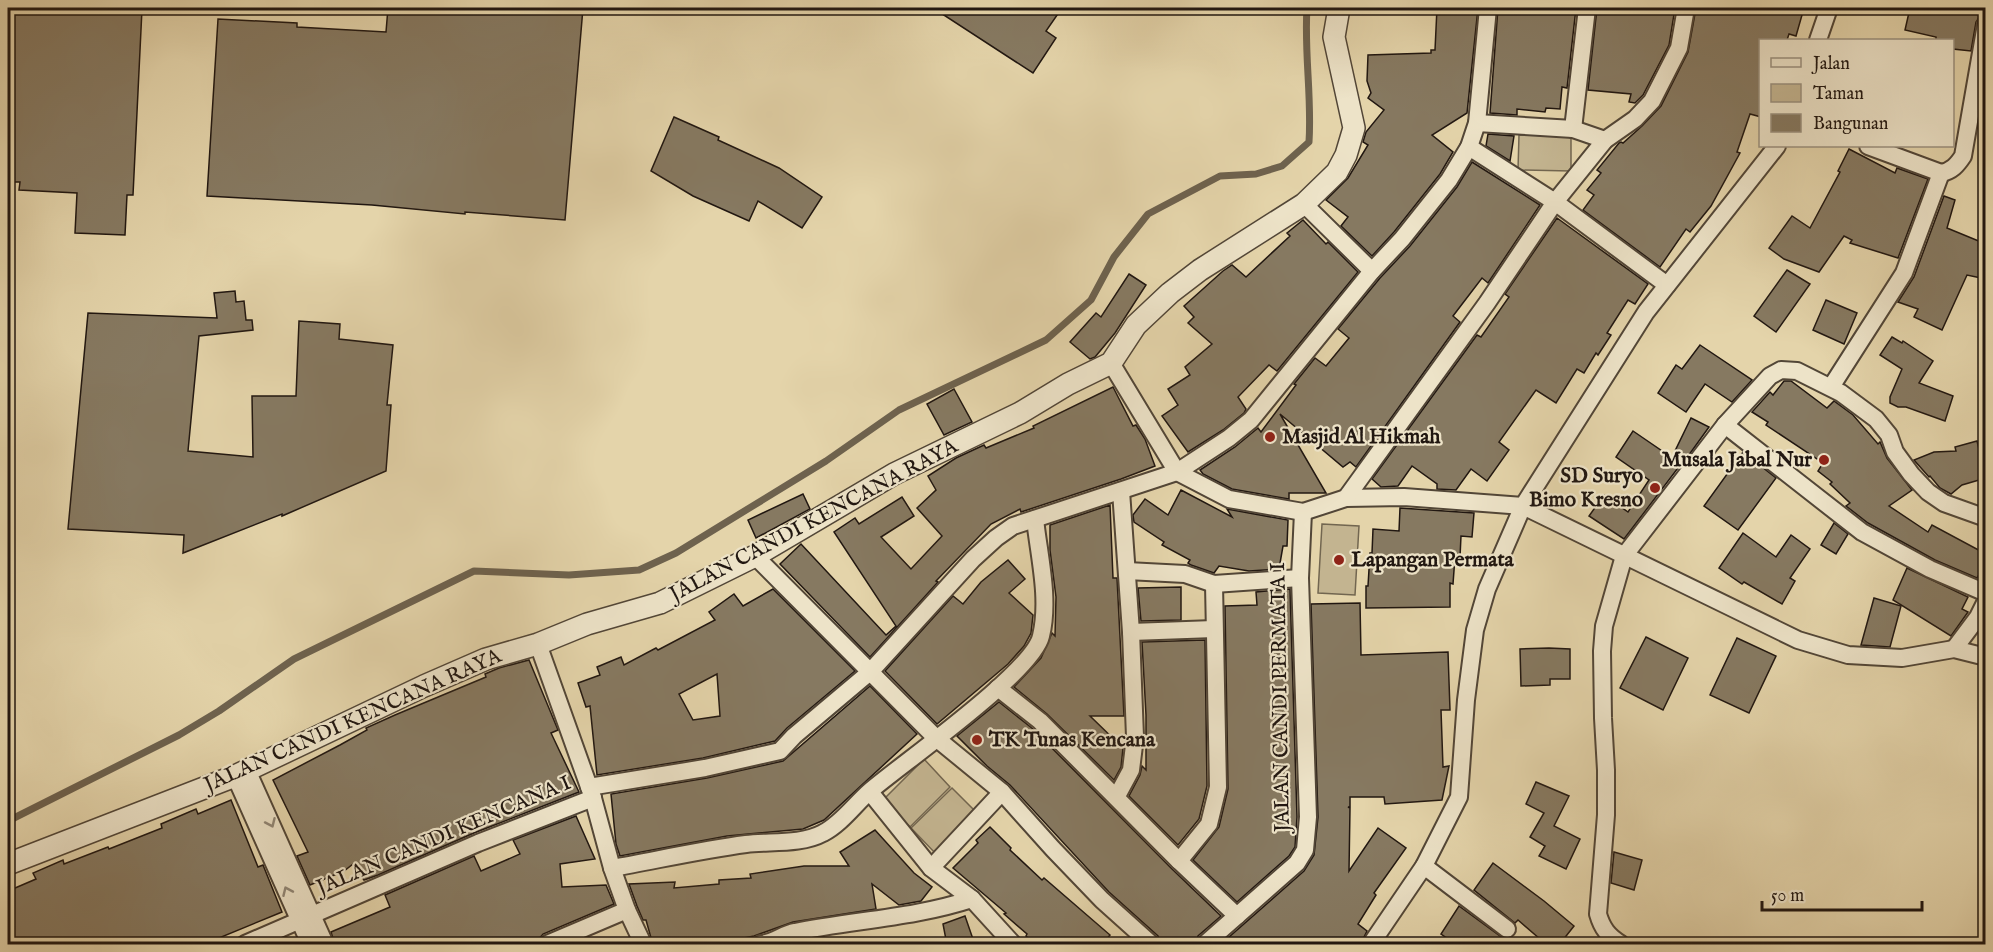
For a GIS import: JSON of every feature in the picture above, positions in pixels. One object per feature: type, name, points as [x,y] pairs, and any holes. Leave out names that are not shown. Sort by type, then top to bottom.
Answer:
[{"type":"street","points":[[1339,8],[1334,37],[1354,128],[1346,155],[1337,172],[1304,204],[1200,270],[1170,293],[1136,325],[1111,363],[1178,472],[1228,499],[1303,512],[1346,498],[1404,497],[1523,506],[1798,640],[1848,655],[1902,658],[1954,649],[1986,657]]},
{"type":"street","name":"JALAN CANDI KENCANA I","points":[[245,945],[591,793],[780,751],[794,736],[870,672],[988,545],[1012,526],[1178,472],[1229,438],[1251,420],[1372,271],[1402,239],[1449,180],[1470,147],[1477,123],[1488,8]]},
{"type":"street","points":[[1573,129],[1587,8]]},
{"type":"street","points":[[1346,498],[1487,303],[1555,202],[1605,140],[1635,119],[1652,101],[1679,48],[1686,8]]},
{"type":"street","points":[[1818,39],[1829,8]]},
{"type":"street","points":[[1871,147],[1941,173],[1957,165],[1964,156],[1986,24]]},
{"type":"street","points":[[1477,123],[1573,129],[1605,140]]},
{"type":"street","points":[[1470,147],[1555,202],[1667,285]]},
{"type":"street","points":[[1371,945],[1424,866],[1459,797],[1466,700],[1475,630],[1487,589],[1523,506],[1646,312],[1776,147]]},
{"type":"street","points":[[1832,387],[1904,273],[1941,173]]},
{"type":"street","points":[[1304,204],[1372,271]]},
{"type":"street","name":"JALAN CANDI KENCANA RAYA","points":[[8,864],[241,773],[486,659],[538,644],[587,624],[660,603],[755,556],[894,474],[1020,413],[1068,384],[1111,363]]},
{"type":"street","points":[[1621,945],[1602,927],[1598,914],[1606,804],[1602,651],[1604,626],[1624,556],[1725,425],[1770,376],[1781,370],[1797,371],[1832,387],[1876,419],[1889,435],[1895,452],[1928,492],[1944,504],[1986,518]]},
{"type":"street","points":[[1725,425],[1862,532],[1930,569],[1986,593]]},
{"type":"street","points":[[1117,796],[1131,770],[1134,758],[1131,632],[1120,491]]},
{"type":"street","name":"JALAN CANDI PERMATA I","points":[[1204,945],[1297,863],[1305,850],[1308,817],[1300,578],[1303,512]]},
{"type":"street","points":[[612,868],[718,848],[803,840],[823,833],[998,688],[1034,652],[1041,638],[1044,596],[1035,519]]},
{"type":"street","points":[[755,556],[936,738],[1002,792],[1102,900],[1151,945]]},
{"type":"street","points":[[1127,572],[1185,574],[1214,584],[1300,578]]},
{"type":"street","points":[[1179,861],[1209,824],[1218,787],[1214,584]]},
{"type":"street","points":[[1954,649],[1978,617],[1986,601]]},
{"type":"street","points":[[1131,632],[1214,629]]},
{"type":"street","points":[[538,644],[591,793],[612,868],[643,945]]},
{"type":"street","points":[[998,688],[1040,721],[1237,916]]},
{"type":"street","points":[[241,773],[306,918],[325,945]]},
{"type":"street","points":[[870,792],[931,868],[972,899],[1013,945]]},
{"type":"street","points":[[931,868],[1002,792]]},
{"type":"street","points":[[1424,866],[1507,929]]},
{"type":"street","points":[[761,945],[770,944],[792,932],[911,915],[972,899]]},
{"type":"street","points":[[547,945],[627,910]]},
{"type":"street","points":[[306,918],[310,945]]},
{"type":"green space","points":[[1519,135],[1571,136],[1571,171],[1518,170]]},
{"type":"green space","name":"Lapangan Permata","points":[[1322,524],[1359,526],[1355,595],[1318,593]]},
{"type":"green space","points":[[924,759],[950,787],[910,827],[883,800]]},
{"type":"green space","points":[[952,788],[979,815],[938,856],[911,828]]},
{"type":"building","points":[[8,8],[142,9],[133,195],[127,195],[125,235],[75,233],[77,193],[19,190],[20,182],[8,182]]},
{"type":"building","points":[[388,8],[583,8],[565,220],[372,205],[207,196],[218,19],[297,23],[297,27],[386,32]]},
{"type":"building","points":[[933,8],[1062,8],[1046,31],[1056,38],[1033,73]]},
{"type":"building","points":[[1437,8],[1478,8],[1467,113],[1432,135],[1453,152],[1440,174],[1372,256],[1341,226],[1348,217],[1326,200],[1348,178],[1368,145],[1363,142],[1366,132],[1384,110],[1368,98],[1371,93],[1367,81],[1368,55],[1431,53],[1431,50],[1435,50]]},
{"type":"building","points":[[1498,8],[1576,8],[1567,88],[1562,87],[1560,109],[1546,108],[1545,112],[1517,109],[1517,115],[1490,113]]},
{"type":"building","points":[[1597,8],[1675,8],[1669,45],[1643,95],[1635,103],[1629,102],[1631,94],[1588,90]]},
{"type":"building","points":[[1696,8],[1804,8],[1796,36],[1789,34],[1787,39],[1759,39],[1759,116],[1750,114],[1737,152],[1740,153],[1711,206],[1690,232],[1686,229],[1660,267],[1583,210],[1594,195],[1587,190],[1601,173],[1597,170],[1619,143],[1623,143],[1661,106],[1688,52]]},
{"type":"building","points":[[1910,8],[1954,8],[1983,12],[1976,22],[1971,51],[1954,49],[1954,39],[1936,39],[1936,37],[1905,30]]},
{"type":"building","points":[[674,117],[779,168],[822,197],[802,228],[758,201],[749,221],[693,196],[651,171]]},
{"type":"building","points":[[1488,134],[1514,136],[1510,161],[1486,146]]},
{"type":"building","points":[[1849,149],[1895,173],[1897,168],[1928,179],[1898,258],[1850,243],[1852,240],[1844,236],[1819,272],[1784,259],[1769,248],[1792,216],[1810,228],[1840,172],[1838,171]]},
{"type":"building","points":[[1472,162],[1540,205],[1488,283],[1482,278],[1453,316],[1460,322],[1356,467],[1350,462],[1343,467],[1280,414],[1326,493],[1289,493],[1289,499],[1232,489],[1203,474],[1200,470],[1235,447],[1258,428],[1261,432],[1315,358],[1326,366],[1349,338],[1338,329],[1410,246],[1457,187]]},
{"type":"building","points":[[1944,196],[1955,200],[1947,228],[1986,244],[1986,279],[1967,275],[1942,330],[1914,317],[1918,309],[1898,302],[1914,277]]},
{"type":"building","points":[[1557,218],[1648,284],[1635,304],[1628,300],[1607,333],[1611,335],[1598,355],[1596,353],[1584,373],[1577,369],[1556,403],[1536,390],[1499,442],[1509,450],[1487,481],[1471,469],[1456,490],[1437,489],[1437,484],[1412,466],[1398,486],[1381,487],[1372,479],[1477,335],[1481,337],[1509,297],[1505,294]]},
{"type":"building","points":[[1303,220],[1358,272],[1277,371],[1269,365],[1238,397],[1246,409],[1244,413],[1223,430],[1188,452],[1162,416],[1178,405],[1168,389],[1190,375],[1185,367],[1212,344],[1188,323],[1194,317],[1184,306],[1232,265],[1246,277],[1290,236],[1287,233]]},
{"type":"building","points":[[1787,270],[1810,284],[1776,332],[1754,316]]},
{"type":"building","points":[[1129,274],[1146,285],[1115,333],[1095,357],[1090,359],[1070,342],[1096,313],[1101,317]]},
{"type":"building","points":[[235,291],[236,302],[244,301],[246,320],[252,320],[253,330],[199,336],[188,451],[253,457],[252,396],[296,396],[299,321],[340,324],[339,339],[393,345],[387,405],[391,405],[386,471],[282,516],[282,514],[183,553],[184,535],[68,529],[88,313],[217,318],[214,293]]},
{"type":"building","points":[[1826,300],[1857,313],[1844,344],[1813,330]]},
{"type":"building","points":[[1892,337],[1902,343],[1903,341],[1933,361],[1919,383],[1953,396],[1945,421],[1890,403],[1890,397],[1902,369],[1880,355]]},
{"type":"building","points":[[1700,345],[1752,380],[1732,402],[1705,384],[1686,412],[1658,393],[1676,365],[1682,369]]},
{"type":"building","points":[[1784,381],[1791,381],[1827,408],[1834,401],[1853,415],[1878,444],[1880,442],[1887,458],[1912,490],[1889,506],[1928,532],[1932,525],[1986,554],[1986,578],[1978,576],[1977,578],[1935,560],[1868,523],[1846,506],[1850,503],[1830,484],[1832,482],[1818,471],[1823,463],[1766,425],[1768,422],[1752,412],[1770,392],[1773,395]]},
{"type":"building","points":[[1113,387],[1133,426],[1136,425],[1145,439],[1155,466],[1021,512],[1020,509],[991,524],[936,581],[938,582],[870,657],[780,564],[801,544],[886,635],[896,626],[834,532],[855,518],[859,524],[902,497],[914,516],[881,537],[911,569],[942,536],[917,508],[936,490],[928,476],[956,458],[984,445],[986,448],[1034,428],[1033,426]]},
{"type":"building","points":[[954,389],[972,422],[944,435],[927,404]]},
{"type":"building","points":[[1691,418],[1709,427],[1686,459],[1674,453]]},
{"type":"building","name":"SD Suryo Bimo Kresno","points":[[1633,431],[1681,464],[1624,539],[1589,516],[1604,495],[1628,512],[1649,480],[1616,457]]},
{"type":"building","points":[[1977,441],[1986,478],[1962,485],[1951,494],[1940,488],[1914,460],[1934,452],[1956,451],[1955,447]]},
{"type":"building","points":[[1743,452],[1776,478],[1738,530],[1704,506]]},
{"type":"building","points":[[1181,490],[1232,517],[1227,509],[1288,520],[1287,546],[1283,546],[1279,569],[1249,571],[1219,566],[1214,573],[1191,565],[1188,563],[1190,560],[1162,545],[1164,542],[1134,522],[1133,515],[1145,499],[1168,515]]},
{"type":"building","points":[[803,494],[810,509],[756,538],[748,520]]},
{"type":"building","points":[[1110,505],[1113,578],[1117,578],[1124,716],[1090,716],[1123,748],[1121,767],[1114,780],[1047,714],[1014,687],[1041,658],[1052,633],[1055,636],[1056,597],[1050,550],[1050,525]]},
{"type":"building","points":[[1400,508],[1474,513],[1472,537],[1461,536],[1460,557],[1455,557],[1453,584],[1450,583],[1450,607],[1366,608],[1366,586],[1368,586],[1373,529],[1399,531]]},
{"type":"building","points":[[1834,523],[1848,534],[1836,554],[1821,545]]},
{"type":"building","points":[[1743,533],[1776,557],[1791,535],[1810,549],[1790,578],[1795,581],[1782,604],[1744,582],[1742,584],[1719,568]]},
{"type":"building","points":[[1008,560],[1025,579],[1009,593],[1033,615],[1031,633],[1024,646],[1008,664],[937,724],[885,671],[953,596],[963,604],[981,582]]},
{"type":"building","points":[[1907,568],[1968,597],[1962,609],[1968,612],[1951,636],[1893,600]]},
{"type":"building","points":[[1181,587],[1181,620],[1141,621],[1138,588]]},
{"type":"building","points":[[773,589],[855,671],[787,728],[775,741],[703,758],[597,775],[590,706],[586,707],[578,683],[600,675],[597,667],[621,657],[624,665],[715,620],[709,612],[734,594],[743,606]],"holes":[[[717,674],[720,716],[693,720],[679,694]]]},
{"type":"building","points":[[1290,589],[1297,817],[1295,847],[1289,856],[1237,902],[1193,860],[1219,827],[1228,789],[1225,606],[1257,605],[1256,592]]},
{"type":"building","points":[[1874,598],[1901,606],[1890,647],[1861,645]]},
{"type":"building","points":[[1360,603],[1361,655],[1448,652],[1450,710],[1441,710],[1443,767],[1449,766],[1442,800],[1385,804],[1384,797],[1350,797],[1350,807],[1348,807],[1350,808],[1349,871],[1378,828],[1406,848],[1374,893],[1376,895],[1358,924],[1367,931],[1360,945],[1220,945],[1304,871],[1314,855],[1318,817],[1311,604]]},
{"type":"building","points":[[1646,637],[1688,658],[1663,710],[1620,688]]},
{"type":"building","points":[[1737,638],[1776,656],[1749,713],[1710,695]]},
{"type":"building","points":[[1205,640],[1207,786],[1199,819],[1178,845],[1129,796],[1142,766],[1146,770],[1142,642]]},
{"type":"building","points":[[1520,649],[1570,649],[1570,679],[1550,679],[1550,685],[1521,686]]},
{"type":"building","points":[[529,660],[558,730],[551,733],[579,792],[474,833],[364,880],[353,864],[344,871],[310,885],[297,856],[308,852],[273,780],[367,730],[366,728],[486,677],[485,674],[499,668]]},
{"type":"building","points":[[870,686],[917,734],[824,820],[803,829],[727,836],[620,856],[616,844],[611,794],[707,778],[783,761]]},
{"type":"building","points":[[999,702],[1033,729],[1221,916],[1198,936],[1195,945],[1161,945],[1158,936],[1109,892],[1010,785],[957,736]]},
{"type":"building","points":[[1536,782],[1569,796],[1554,826],[1580,839],[1566,869],[1539,856],[1545,846],[1530,837],[1544,813],[1526,804]]},
{"type":"building","points":[[231,800],[258,867],[263,865],[282,912],[202,945],[8,945],[8,891],[36,879],[33,873],[63,860],[64,864],[108,847],[109,849],[162,828],[161,824],[196,809],[198,814]]},
{"type":"building","points":[[576,816],[595,859],[560,864],[562,887],[606,885],[614,904],[543,934],[538,940],[527,945],[335,945],[331,932],[390,907],[385,895],[474,856],[481,871],[520,854],[513,840]]},
{"type":"building","points":[[990,827],[1011,848],[1010,850],[1042,880],[1044,878],[1110,935],[1102,945],[1035,945],[1026,936],[1027,934],[1004,914],[1006,913],[953,868],[978,843],[976,840]]},
{"type":"building","points":[[875,830],[914,873],[932,887],[921,901],[899,905],[872,884],[876,909],[793,922],[754,936],[708,945],[653,945],[646,920],[643,920],[629,884],[675,882],[674,888],[719,884],[719,880],[751,878],[750,874],[804,866],[849,866],[840,852]]},
{"type":"building","points":[[1614,852],[1642,860],[1634,890],[1611,883]]},
{"type":"building","points":[[1493,863],[1574,926],[1559,945],[1547,945],[1518,920],[1515,923],[1474,890]]},
{"type":"building","points":[[1459,906],[1504,939],[1500,945],[1457,945],[1441,934]]},
{"type":"building","points":[[965,916],[975,945],[947,945],[943,924]]},
{"type":"waterway","points":[[8,821],[179,735],[219,711],[294,659],[474,571],[569,575],[639,570],[676,553],[826,461],[899,410],[1046,340],[1091,300],[1114,257],[1148,214],[1220,176],[1256,174],[1282,166],[1309,142],[1307,8]]},
{"type":"place","name":"Masjid Al Hikmah","points":[[1270,437]]},
{"type":"place","name":"Musala Jabal Nur","points":[[1824,460]]},
{"type":"place","name":"SD Suryo Bimo Kresno","points":[[1655,488]]},
{"type":"place","name":"Lapangan Permata","points":[[1339,560]]},
{"type":"place","name":"TK Tunas Kencana","points":[[977,740]]}]
